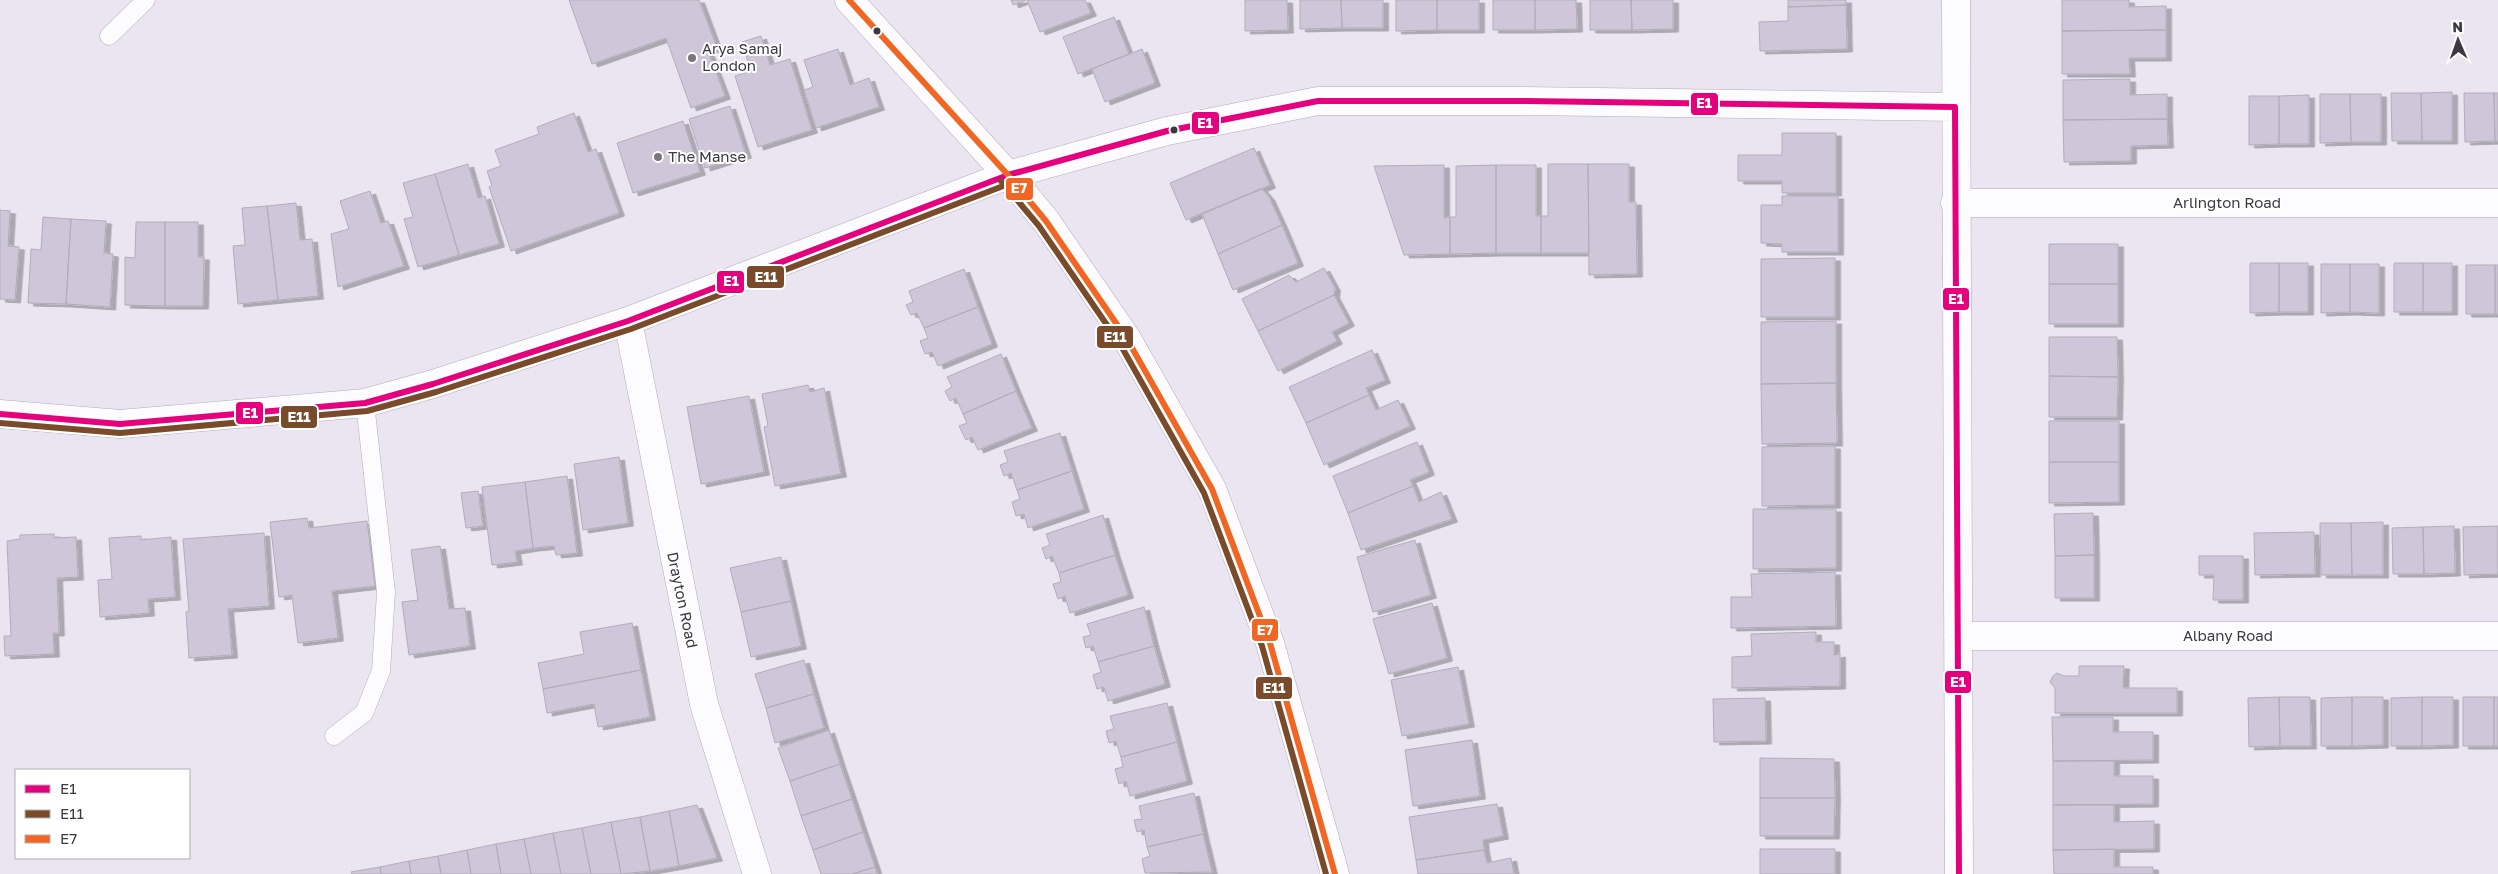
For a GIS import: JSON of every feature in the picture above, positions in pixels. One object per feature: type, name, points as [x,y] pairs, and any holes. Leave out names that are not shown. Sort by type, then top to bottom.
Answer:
[{"type":"street","points":[[849,0],[1008,175],[1046,220],[1127,339],[1212,489],[1270,643],[1335,874]]},
{"type":"street","points":[[1956,0],[1955,202],[1959,874]]},
{"type":"street","points":[[0,414],[120,424],[365,402],[433,384],[628,321],[1008,175],[1167,131],[1318,101],[1525,101],[1955,107]]},
{"type":"street","name":"Arlington Road","points":[[1955,202],[2498,203]]},
{"type":"street","name":"Drayton Road","points":[[628,321],[704,704],[757,874]]},
{"type":"street","name":"Albany Road","points":[[1958,636],[2498,636]]},
{"type":"lane","points":[[109,36],[146,0]]},
{"type":"lane","points":[[334,736],[364,713],[381,671],[386,592],[365,402]]},
{"type":"building","name":"Arya Samaj London","points":[[569,0],[699,0],[717,48],[708,51],[725,96],[691,108],[666,38],[592,64]]},
{"type":"building","points":[[1011,0],[1026,0],[1013,5]]},
{"type":"building","points":[[1027,0],[1085,0],[1091,13],[1040,32]]},
{"type":"building","points":[[1245,0],[1287,0],[1288,30],[1245,31]]},
{"type":"building","points":[[1300,0],[1341,0],[1342,28],[1300,29]]},
{"type":"building","points":[[1341,0],[1383,0],[1383,28],[1342,28]]},
{"type":"building","points":[[1396,0],[1437,0],[1437,30],[1396,31]]},
{"type":"building","points":[[1437,0],[1479,0],[1479,30],[1437,30]]},
{"type":"building","points":[[1493,0],[1535,0],[1535,30],[1493,30]]},
{"type":"building","points":[[1535,0],[1576,0],[1577,29],[1535,30]]},
{"type":"building","points":[[1590,0],[1631,0],[1632,30],[1590,30]]},
{"type":"building","points":[[1631,0],[1673,0],[1673,29],[1632,30]]},
{"type":"building","points":[[1788,0],[1846,0],[1846,5],[1788,7]]},
{"type":"building","points":[[2062,0],[2129,0],[2129,7],[2166,6],[2166,30],[2062,31]]},
{"type":"building","points":[[1846,5],[1847,49],[1760,51],[1759,22],[1788,21],[1788,7]]},
{"type":"building","points":[[1114,17],[1129,54],[1078,74],[1063,37]]},
{"type":"building","points":[[2166,30],[2166,58],[2129,58],[2130,74],[2062,74],[2062,31]]},
{"type":"building","points":[[761,36],[770,65],[790,59],[812,130],[758,147],[735,76],[751,71],[742,42]]},
{"type":"building","points":[[838,49],[850,85],[869,78],[879,107],[816,128],[804,90],[813,87],[804,60]]},
{"type":"building","points":[[1142,49],[1155,83],[1105,102],[1092,69]]},
{"type":"building","points":[[2130,79],[2130,95],[2167,94],[2167,119],[2063,120],[2063,80]]},
{"type":"building","points":[[2452,92],[2452,141],[2422,141],[2421,93]]},
{"type":"building","points":[[2391,93],[2421,93],[2422,141],[2392,141]]},
{"type":"building","points":[[2464,93],[2494,93],[2495,141],[2465,142]]},
{"type":"building","points":[[2494,93],[2498,93],[2498,141],[2495,141]]},
{"type":"building","points":[[2320,94],[2350,94],[2351,142],[2320,143]]},
{"type":"building","points":[[2350,94],[2381,94],[2381,142],[2351,142]]},
{"type":"building","points":[[2309,95],[2309,144],[2279,144],[2279,96]]},
{"type":"building","points":[[2249,96],[2279,96],[2279,144],[2249,145]]},
{"type":"building","points":[[730,106],[746,155],[705,168],[689,119]]},
{"type":"building","points":[[574,113],[588,152],[596,149],[619,213],[511,251],[489,187],[492,186],[487,171],[501,166],[495,150],[539,134],[537,127]]},
{"type":"building","points":[[2167,119],[2168,145],[2131,146],[2131,161],[2064,162],[2063,120]]},
{"type":"building","name":"The Manse","points":[[683,121],[700,172],[633,193],[617,143]]},
{"type":"building","points":[[1782,133],[1836,133],[1836,193],[1782,193],[1782,181],[1738,181],[1738,155],[1782,155]]},
{"type":"building","points":[[1254,148],[1270,185],[1186,220],[1170,183]]},
{"type":"building","points":[[468,164],[478,198],[485,196],[499,244],[459,255],[435,174]]},
{"type":"building","points":[[1548,164],[1588,164],[1589,253],[1541,253],[1541,216],[1548,216]]},
{"type":"building","points":[[1588,164],[1629,164],[1629,202],[1636,202],[1637,274],[1589,275]]},
{"type":"building","points":[[1444,165],[1444,218],[1450,217],[1450,254],[1404,255],[1374,166]]},
{"type":"building","points":[[1496,165],[1536,165],[1536,216],[1541,216],[1541,253],[1496,253]]},
{"type":"building","points":[[1496,165],[1496,253],[1450,254],[1450,217],[1456,217],[1456,166]]},
{"type":"building","points":[[435,174],[459,255],[418,267],[404,219],[413,217],[403,183]]},
{"type":"building","points":[[1262,189],[1269,197],[1282,225],[1218,254],[1202,214]]},
{"type":"building","points":[[370,191],[381,223],[388,221],[404,266],[338,287],[331,234],[349,229],[340,201]]},
{"type":"building","points":[[1782,196],[1838,196],[1838,252],[1782,252],[1782,244],[1761,243],[1761,205],[1782,205]]},
{"type":"building","points":[[296,203],[300,240],[312,239],[318,296],[278,300],[267,206]]},
{"type":"building","points":[[267,206],[278,300],[238,304],[233,246],[245,245],[242,208]]},
{"type":"building","points":[[0,210],[10,211],[8,246],[19,247],[15,300],[0,299]]},
{"type":"building","points":[[43,217],[71,219],[66,304],[28,303],[31,249],[41,250]]},
{"type":"building","points":[[71,219],[106,221],[104,253],[113,254],[110,307],[66,304]]},
{"type":"building","points":[[136,222],[165,222],[165,306],[125,305],[125,257],[135,258]]},
{"type":"building","points":[[165,222],[198,222],[198,257],[204,257],[203,306],[165,306]]},
{"type":"building","points":[[1282,225],[1298,263],[1233,290],[1218,254]]},
{"type":"building","points":[[2049,244],[2118,244],[2118,284],[2049,284]]},
{"type":"building","points":[[1835,258],[1835,317],[1761,317],[1761,259]]},
{"type":"building","points":[[2250,263],[2279,263],[2279,312],[2250,313]]},
{"type":"building","points":[[2279,263],[2308,263],[2308,312],[2279,312]]},
{"type":"building","points":[[2394,263],[2423,263],[2423,312],[2394,312]]},
{"type":"building","points":[[2423,263],[2452,263],[2452,312],[2423,312]]},
{"type":"building","points":[[2321,264],[2350,264],[2350,312],[2321,313]]},
{"type":"building","points":[[2350,264],[2379,264],[2379,313],[2350,312]]},
{"type":"building","points":[[2466,265],[2495,265],[2495,314],[2466,314]]},
{"type":"building","points":[[2495,265],[2498,265],[2498,314],[2495,314]]},
{"type":"building","points":[[1324,268],[1335,288],[1334,295],[1258,331],[1242,299],[1289,275],[1296,282]]},
{"type":"building","points":[[964,269],[978,307],[924,328],[917,313],[911,315],[906,305],[913,302],[909,291]]},
{"type":"building","points":[[2049,284],[2118,284],[2118,324],[2049,324]]},
{"type":"building","points":[[1334,295],[1349,323],[1332,332],[1337,341],[1278,371],[1258,331]]},
{"type":"building","points":[[978,307],[992,344],[938,366],[932,352],[925,354],[920,341],[928,338],[924,328]]},
{"type":"building","points":[[1836,321],[1836,383],[1761,384],[1761,322]]},
{"type":"building","points":[[2049,337],[2117,337],[2118,377],[2049,376]]},
{"type":"building","points":[[1372,350],[1385,380],[1366,388],[1369,395],[1306,423],[1289,387]]},
{"type":"building","points":[[1001,354],[1016,391],[963,414],[956,398],[950,401],[945,391],[952,387],[947,377]]},
{"type":"building","points":[[2049,376],[2118,377],[2117,417],[2049,417]]},
{"type":"building","points":[[1836,383],[1837,443],[1762,444],[1761,384]]},
{"type":"building","points":[[808,385],[810,392],[824,388],[841,474],[775,486],[764,427],[768,426],[762,394]]},
{"type":"building","points":[[1016,391],[1032,428],[978,450],[972,437],[966,440],[959,426],[967,423],[963,414]]},
{"type":"building","points":[[1369,395],[1376,410],[1398,400],[1410,426],[1324,465],[1306,423]]},
{"type":"building","points":[[749,396],[764,472],[701,484],[687,407]]},
{"type":"building","points":[[2049,421],[2119,421],[2119,462],[2049,462]]},
{"type":"building","points":[[1060,433],[1072,471],[1017,490],[1011,473],[1004,476],[1000,465],[1008,462],[1004,451]]},
{"type":"building","points":[[1417,442],[1429,472],[1410,480],[1413,486],[1348,513],[1333,476]]},
{"type":"building","points":[[1835,446],[1835,505],[1762,506],[1762,447]]},
{"type":"building","points":[[619,457],[628,523],[583,530],[574,464]]},
{"type":"building","points":[[2049,462],[2119,462],[2119,502],[2049,503]]},
{"type":"building","points":[[1072,471],[1084,509],[1028,528],[1024,514],[1016,516],[1012,502],[1020,499],[1017,490]]},
{"type":"building","points":[[567,476],[577,553],[556,555],[554,546],[533,548],[525,482]]},
{"type":"building","points":[[525,482],[533,548],[515,551],[517,562],[492,565],[482,487]]},
{"type":"building","points":[[1413,486],[1419,502],[1441,492],[1452,519],[1361,550],[1348,513]]},
{"type":"building","points":[[478,491],[483,526],[466,528],[461,493]]},
{"type":"building","points":[[1753,509],[1836,509],[1836,568],[1753,569]]},
{"type":"building","points":[[2093,513],[2094,555],[2055,556],[2054,514]]},
{"type":"building","points":[[1103,515],[1115,555],[1059,573],[1052,556],[1046,559],[1042,548],[1050,545],[1046,534]]},
{"type":"building","points":[[307,518],[309,528],[367,521],[375,586],[332,591],[338,638],[298,643],[292,595],[279,597],[270,522]]},
{"type":"building","points":[[2383,522],[2383,575],[2352,575],[2351,523]]},
{"type":"building","points":[[2320,523],[2351,523],[2352,575],[2321,575]]},
{"type":"building","points":[[2454,526],[2455,573],[2424,574],[2423,527]]},
{"type":"building","points":[[2498,526],[2498,574],[2464,575],[2463,527]]},
{"type":"building","points":[[2423,527],[2424,574],[2393,574],[2392,528]]},
{"type":"building","points":[[2314,532],[2315,574],[2255,575],[2254,533]]},
{"type":"building","points":[[264,533],[269,606],[228,609],[232,655],[189,658],[186,612],[189,611],[183,539]]},
{"type":"building","points":[[54,534],[54,538],[76,537],[78,577],[57,578],[59,633],[53,633],[54,654],[5,656],[4,636],[11,636],[7,541],[20,539],[20,535]]},
{"type":"building","points":[[141,536],[141,540],[171,537],[175,597],[148,599],[149,613],[100,617],[98,580],[112,579],[109,538]]},
{"type":"building","points":[[1415,540],[1431,595],[1373,612],[1357,557]]},
{"type":"building","points":[[440,546],[449,609],[465,608],[470,646],[409,655],[402,602],[418,600],[411,550]]},
{"type":"building","points":[[1115,555],[1128,595],[1070,613],[1065,596],[1058,599],[1053,584],[1061,582],[1059,573]]},
{"type":"building","points":[[2094,555],[2094,598],[2055,598],[2055,556]]},
{"type":"building","points":[[2199,556],[2243,556],[2243,600],[2213,600],[2214,575],[2199,575]]},
{"type":"building","points":[[781,557],[791,601],[741,612],[730,568]]},
{"type":"building","points":[[1835,572],[1836,626],[1731,628],[1731,597],[1752,597],[1751,574]]},
{"type":"building","points":[[791,601],[801,646],[751,657],[741,612]]},
{"type":"building","points":[[1432,603],[1447,658],[1389,674],[1373,619]]},
{"type":"building","points":[[1144,607],[1154,646],[1098,662],[1093,646],[1086,648],[1083,637],[1091,635],[1087,624]]},
{"type":"building","points":[[632,623],[641,670],[543,689],[538,663],[584,654],[580,632]]},
{"type":"building","points":[[1816,632],[1816,642],[1834,642],[1834,655],[1840,654],[1840,686],[1732,688],[1732,657],[1752,656],[1751,634]]},
{"type":"building","points":[[1154,646],[1165,684],[1108,701],[1104,687],[1097,689],[1093,675],[1101,672],[1098,662]]},
{"type":"building","points":[[804,660],[814,694],[766,708],[755,674]]},
{"type":"building","points":[[2079,666],[2124,666],[2123,688],[2177,688],[2177,713],[2055,713],[2055,688],[2050,682],[2053,676],[2057,673],[2064,676],[2079,676]]},
{"type":"building","points":[[1458,667],[1469,724],[1402,736],[1391,680]]},
{"type":"building","points":[[641,670],[650,717],[598,727],[594,704],[547,713],[543,689]]},
{"type":"building","points":[[814,694],[824,728],[775,743],[766,708]]},
{"type":"building","points":[[2279,697],[2310,697],[2311,746],[2280,746]]},
{"type":"building","points":[[2279,697],[2280,746],[2249,747],[2248,698]]},
{"type":"building","points":[[2352,697],[2383,697],[2383,745],[2352,746]]},
{"type":"building","points":[[2352,697],[2352,746],[2321,746],[2321,698]]},
{"type":"building","points":[[2422,697],[2453,697],[2453,745],[2422,746]]},
{"type":"building","points":[[2422,697],[2422,746],[2391,746],[2391,698]]},
{"type":"building","points":[[2463,697],[2494,697],[2494,746],[2463,746]]},
{"type":"building","points":[[2494,697],[2498,697],[2498,746],[2494,746]]},
{"type":"building","points":[[1765,698],[1766,741],[1714,742],[1713,699]]},
{"type":"building","points":[[1167,703],[1177,742],[1121,757],[1116,741],[1109,743],[1106,731],[1114,729],[1110,716]]},
{"type":"building","points":[[2052,717],[2113,717],[2113,732],[2153,732],[2153,760],[2053,761]]},
{"type":"building","points":[[829,730],[840,764],[790,781],[778,748]]},
{"type":"building","points":[[1472,740],[1480,796],[1413,806],[1405,750]]},
{"type":"building","points":[[1177,742],[1187,781],[1130,796],[1126,781],[1119,784],[1115,769],[1123,767],[1121,757]]},
{"type":"building","points":[[1760,758],[1834,759],[1835,798],[1760,798]]},
{"type":"building","points":[[2053,761],[2114,761],[2114,776],[2153,776],[2153,804],[2053,805]]},
{"type":"building","points":[[840,764],[852,799],[801,816],[790,781]]},
{"type":"building","points":[[1194,793],[1203,834],[1147,847],[1144,830],[1137,832],[1134,820],[1142,819],[1139,806]]},
{"type":"building","points":[[1760,798],[1835,798],[1834,836],[1760,836]]},
{"type":"building","points":[[852,799],[863,832],[813,850],[801,816]]},
{"type":"building","points":[[1497,804],[1503,836],[1483,840],[1484,850],[1416,860],[1409,817]]},
{"type":"building","points":[[697,805],[717,858],[679,866],[669,811]]},
{"type":"building","points":[[2053,805],[2114,805],[2114,822],[2154,821],[2154,849],[2053,850]]},
{"type":"building","points":[[669,811],[679,866],[650,871],[640,817]]},
{"type":"building","points":[[640,817],[650,871],[621,874],[611,822]]},
{"type":"building","points":[[611,822],[621,874],[591,874],[582,828]]},
{"type":"building","points":[[582,828],[591,874],[561,874],[553,833]]},
{"type":"building","points":[[863,832],[875,867],[852,874],[821,874],[813,850]]},
{"type":"building","points":[[553,833],[561,874],[531,874],[524,839]]},
{"type":"building","points":[[1203,834],[1212,872],[1145,873],[1142,859],[1150,856],[1147,847]]},
{"type":"building","points":[[524,839],[531,874],[501,874],[496,844]]},
{"type":"building","points":[[496,844],[501,874],[471,874],[467,850]]},
{"type":"building","points":[[1760,849],[1835,849],[1835,874],[1760,874]]},
{"type":"building","points":[[2114,849],[2114,867],[2153,867],[2153,874],[2054,874],[2053,850]]},
{"type":"building","points":[[467,850],[471,874],[441,874],[438,856]]},
{"type":"building","points":[[1484,850],[1487,863],[1511,858],[1514,874],[1418,874],[1416,860]]},
{"type":"building","points":[[438,856],[441,874],[411,874],[409,861]]},
{"type":"building","points":[[409,861],[411,874],[381,874],[380,867]]},
{"type":"building","points":[[380,867],[381,874],[352,874],[351,872]]},
{"type":"building","points":[[875,867],[877,874],[852,874]]},
{"type":"transit line","name":"E7","points":[[849,0],[1008,175],[1046,221],[1127,339],[1212,489],[1270,643],[1335,874]]},
{"type":"transit line","name":"E1","points":[[0,414],[120,424],[365,403],[433,384],[628,321],[1008,175],[1167,131],[1318,101],[1525,101],[1955,107]]},
{"type":"transit line","name":"E1","points":[[1955,107],[1959,874]]},
{"type":"transit line","name":"E11","points":[[1001,181],[1039,226],[1120,344],[1204,493],[1262,646],[1326,874]]},
{"type":"transit line","name":"E11","points":[[0,423],[120,433],[367,411],[436,392],[631,329],[1011,183]]},
{"type":"place","name":"Arya Samaj London","points":[[692,58]]},
{"type":"place","name":"The Manse","points":[[658,157]]}]
